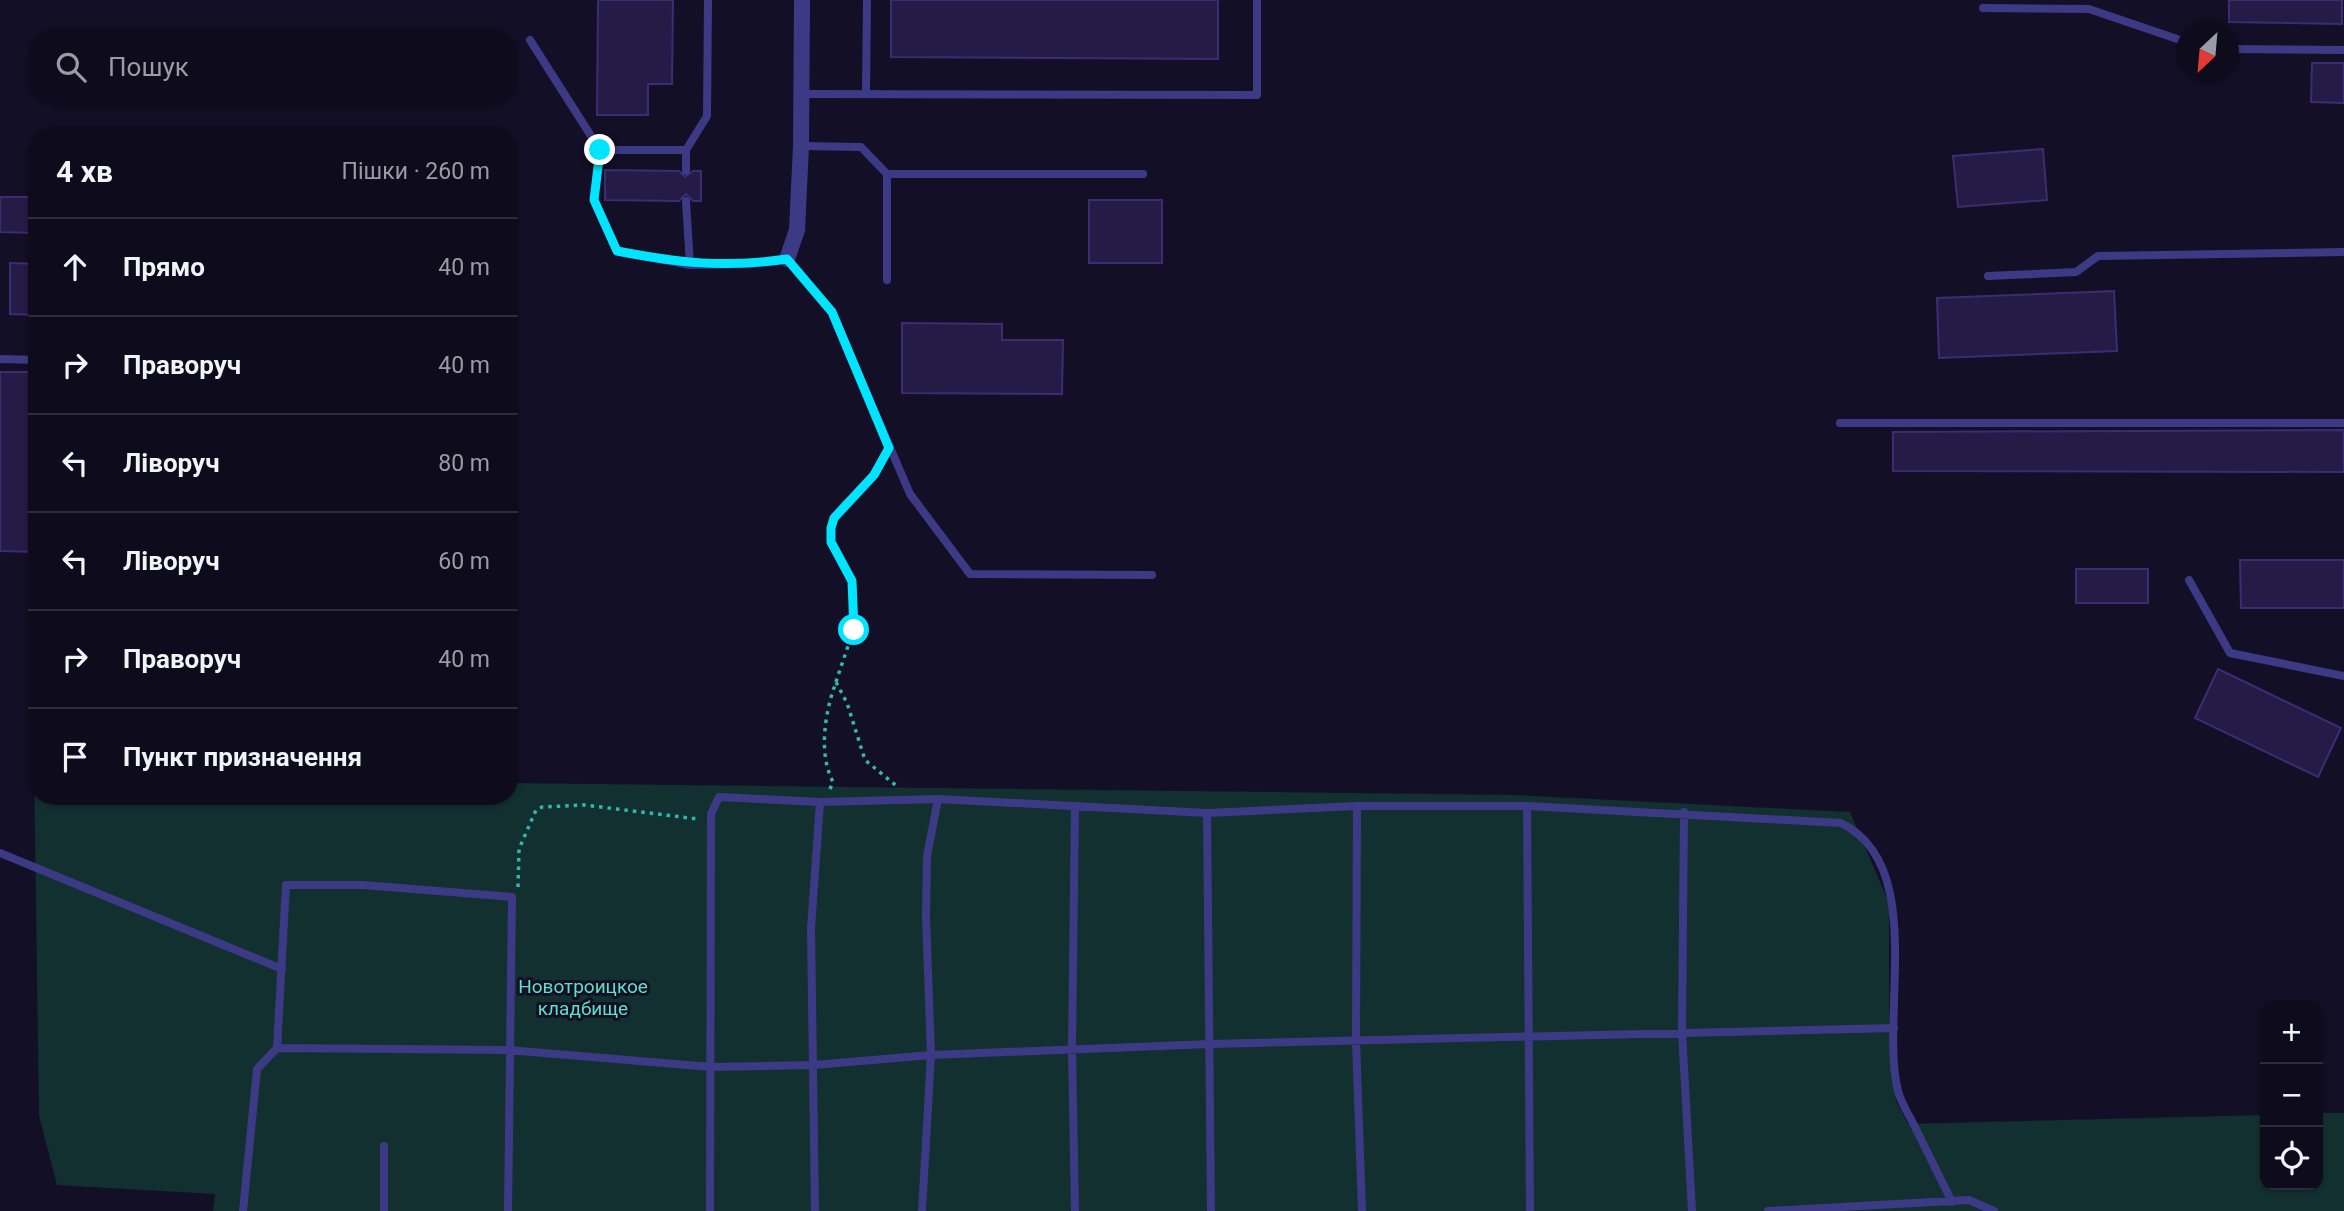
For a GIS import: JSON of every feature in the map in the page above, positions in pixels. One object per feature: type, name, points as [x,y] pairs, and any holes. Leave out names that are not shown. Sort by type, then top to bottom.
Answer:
[{"type":"street","points":[[787,259],[797,230],[802,146],[802,0]]},
{"type":"lane","points":[[686,171],[686,150],[707,116],[708,0]]},
{"type":"lane","points":[[866,94],[867,0]]},
{"type":"lane","points":[[802,94],[1257,95],[1257,0]]},
{"type":"lane","points":[[1983,8],[2089,9],[2176,39]]},
{"type":"lane","points":[[530,40],[600,150],[594,200],[617,251],[690,265],[752,264],[787,259],[832,312],[910,494],[970,574],[1152,575]]},
{"type":"lane","points":[[2239,49],[2344,50]]},
{"type":"lane","points":[[802,146],[860,147],[887,174],[1143,174]]},
{"type":"lane","points":[[600,150],[686,150]]},
{"type":"lane","points":[[887,174],[887,280]]},
{"type":"lane","points":[[686,201],[690,265]]},
{"type":"lane","points":[[1988,276],[2076,272],[2098,256],[2344,252]]},
{"type":"lane","points":[[0,359],[28,360]]},
{"type":"lane","points":[[1840,423],[2344,422]]},
{"type":"lane","points":[[2189,580],[2230,653],[2344,676]]},
{"type":"lane","points":[[710,1211],[711,820],[719,797],[820,802],[938,799],[1207,813],[1357,806],[1527,806],[1841,822],[1856,830],[1870,846],[1890,892],[1896,956],[1894,1028],[1898,1092],[1952,1202]]},
{"type":"lane","points":[[922,1211],[931,1055],[927,880],[928,856],[938,799]]},
{"type":"lane","points":[[815,1211],[811,928],[820,802]]},
{"type":"lane","points":[[1075,806],[1072,1049],[1075,1211]]},
{"type":"lane","points":[[1357,806],[1356,1041],[1362,1211]]},
{"type":"lane","points":[[1527,806],[1530,1211]]},
{"type":"lane","points":[[1684,812],[1682,1032],[1692,1211]]},
{"type":"lane","points":[[1207,813],[1211,1211]]},
{"type":"lane","points":[[0,853],[282,969]]},
{"type":"lane","points":[[243,1211],[257,1069],[276,1048],[286,885],[363,885],[512,897],[508,1211]]},
{"type":"lane","points":[[276,1048],[508,1050],[711,1067],[814,1065],[931,1055],[1210,1044],[1894,1028]]},
{"type":"lane","points":[[383,1211],[384,1146]]},
{"type":"lane","points":[[1768,1211],[1969,1200],[1994,1211]]},
{"type":"path","points":[[820,802],[833,782],[826,769],[827,716],[854,630],[855,606],[852,581],[831,542],[831,528],[834,518],[874,475],[889,448]]},
{"type":"path","points":[[836,682],[847,703],[865,760],[914,799]]},
{"type":"path","points":[[512,897],[517,894],[519,849],[536,810],[542,807],[584,805],[711,820]]},
{"type":"green space","name":"Новотроицкое кладбище","points":[[518,783],[1516,795],[1850,812],[1889,903],[1889,1031],[1896,1101],[1908,1124],[2260,1115],[2260,1190],[2323,1190],[2323,1113],[2344,1113],[2344,1211],[213,1211],[215,1194],[57,1185],[39,1116],[35,805],[518,805]]},
{"type":"building","points":[[598,0],[673,0],[672,84],[648,84],[648,115],[597,115]]},
{"type":"building","points":[[891,0],[1218,0],[1218,59],[891,57]]},
{"type":"building","points":[[2229,0],[2342,0],[2342,24],[2229,21]]},
{"type":"building","points":[[2312,63],[2344,63],[2344,103],[2311,102]]},
{"type":"building","points":[[2043,149],[2047,200],[1958,207],[1953,156]]},
{"type":"building","points":[[605,170],[679,171],[685,177],[693,171],[701,171],[701,201],[693,201],[686,194],[679,201],[605,200]]},
{"type":"building","points":[[0,197],[28,197],[28,233],[0,232]]},
{"type":"building","points":[[1089,200],[1162,200],[1162,263],[1089,263]]},
{"type":"building","points":[[10,263],[28,264],[28,315],[10,314]]},
{"type":"building","points":[[2114,291],[2117,351],[1939,358],[1937,298]]},
{"type":"building","points":[[902,323],[1002,324],[1002,340],[1063,340],[1062,394],[902,393]]},
{"type":"building","points":[[0,372],[28,372],[28,552],[0,551]]},
{"type":"building","points":[[2344,430],[2344,472],[1893,471],[1893,432]]},
{"type":"building","points":[[2240,560],[2344,560],[2344,608],[2241,608]]},
{"type":"building","points":[[2076,569],[2148,569],[2148,603],[2076,603]]},
{"type":"building","points":[[2218,669],[2341,728],[2318,777],[2195,718]]},
{"type":"route","points":[[600,150],[594,200],[617,251],[690,265],[752,264],[787,259],[832,312],[889,448],[874,475],[834,518],[831,528],[831,542],[852,581],[854,630]]}]
